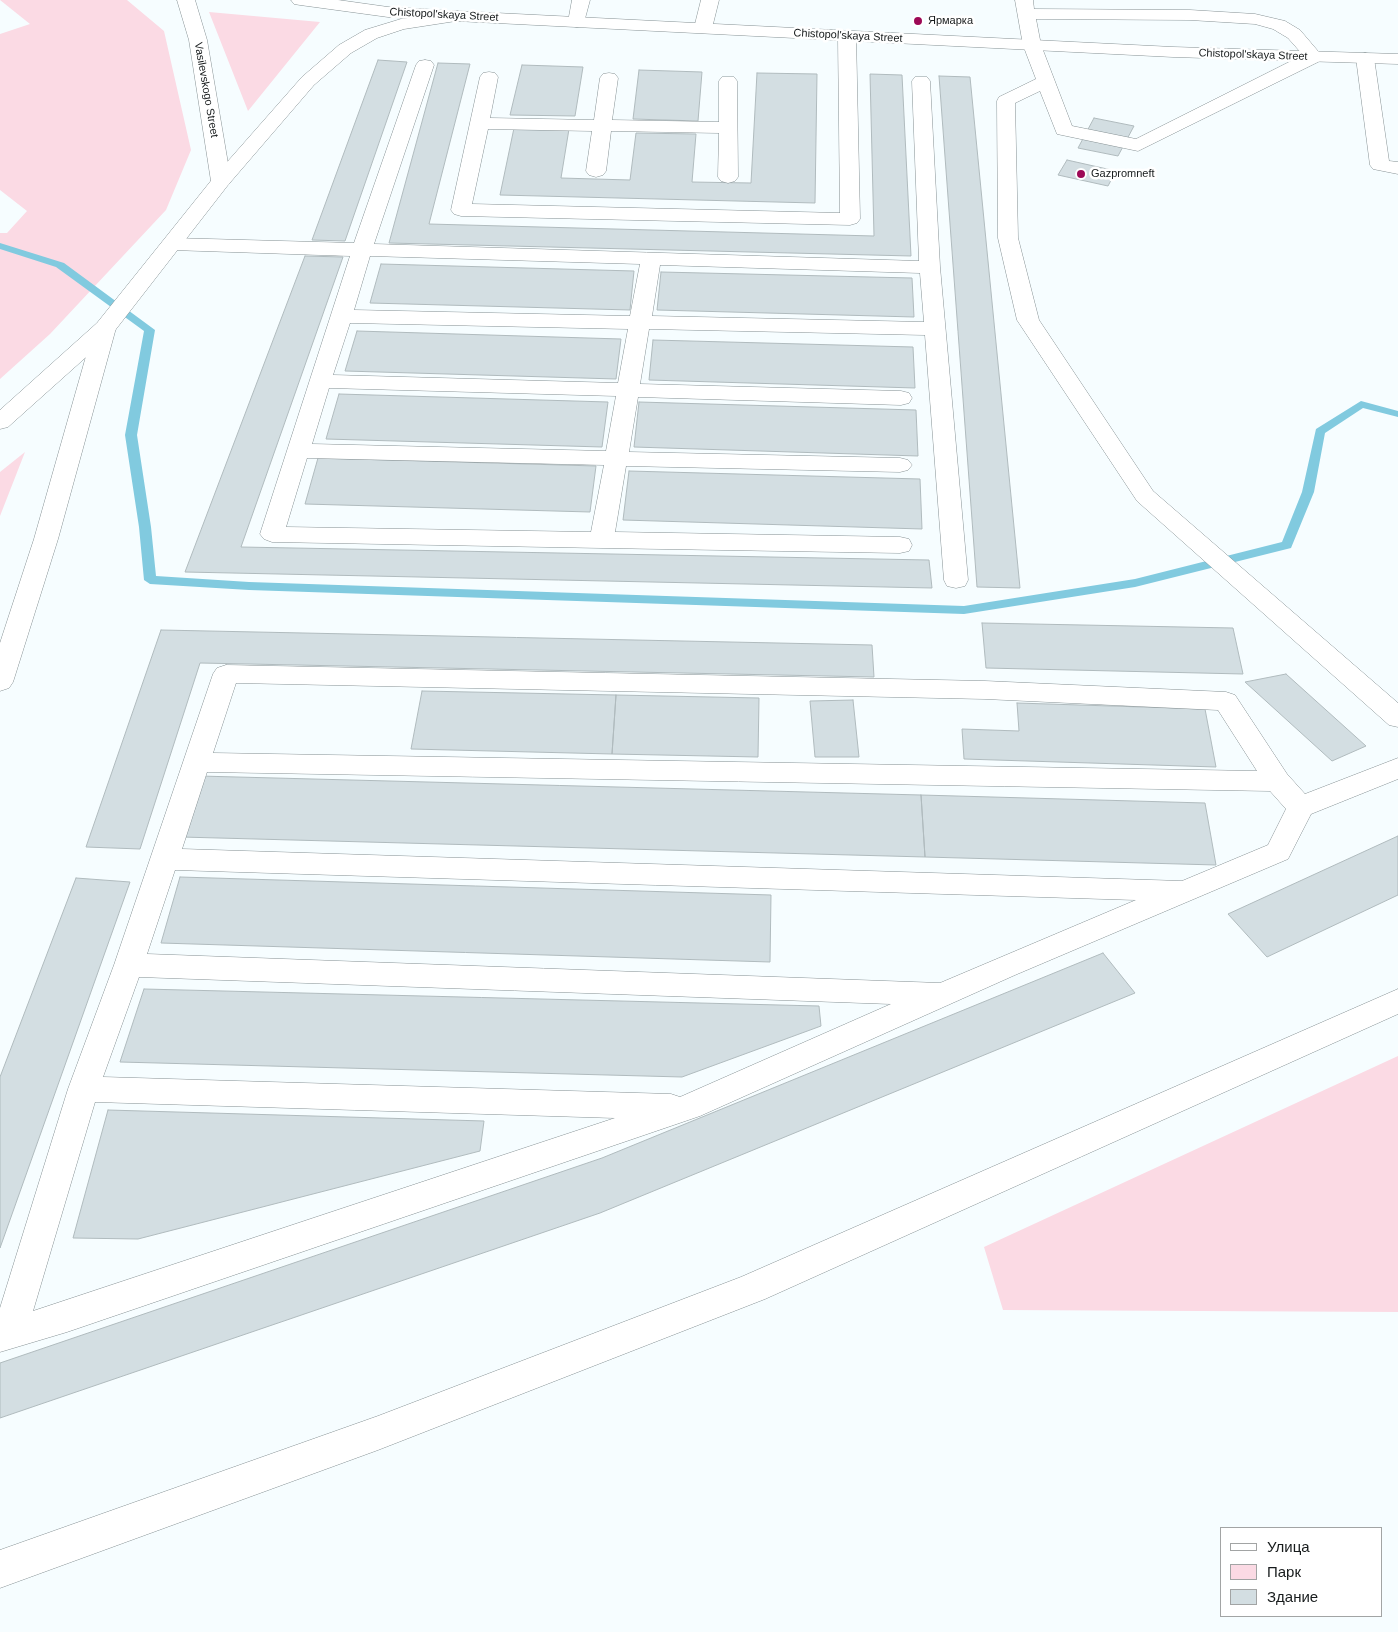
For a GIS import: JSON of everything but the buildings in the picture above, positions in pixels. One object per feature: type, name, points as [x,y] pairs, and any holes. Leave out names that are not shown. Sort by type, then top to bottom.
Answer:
[{"type":"main road","name":"Vasilevskogo Street","points":[[186,0],[198,40],[222,181]]},
{"type":"main road","name":"Chistopol'skaya Street","points":[[300,0],[365,4],[456,16],[1032,45],[1398,59]]},
{"type":"main road","points":[[577,22],[581,0]]},
{"type":"main road","points":[[703,28],[710,0]]},
{"type":"main road","points":[[1025,7],[1188,7],[1279,25],[1294,34],[1314,57],[1138,145],[1064,130],[1032,45],[1025,7]]},
{"type":"main road","points":[[0,422],[106,328],[222,181],[308,81],[345,49],[371,34],[401,24],[456,16]]},
{"type":"main road","points":[[489,77],[461,210],[850,219],[847,36]]},
{"type":"main road","points":[[1365,58],[1380,165],[1398,168]]},
{"type":"main road","points":[[425,65],[362,250],[272,534],[900,545]]},
{"type":"main road","points":[[596,171],[609,78]]},
{"type":"main road","points":[[728,81],[728,177]]},
{"type":"main road","points":[[922,81],[930,267],[956,580]]},
{"type":"main road","points":[[1045,81],[1006,101],[1008,238],[1028,320],[1145,496],[1398,718]]},
{"type":"main road","points":[[479,123],[728,128]]},
{"type":"main road","points":[[172,244],[930,267]]},
{"type":"main road","points":[[602,540],[651,259]]},
{"type":"main road","points":[[341,316],[936,329]]},
{"type":"main road","points":[[0,682],[46,539],[106,328]]},
{"type":"main road","points":[[320,382],[901,398]]},
{"type":"main road","points":[[298,450],[900,465]]},
{"type":"main road","points":[[5,1335],[83,1089],[129,965],[226,674],[985,690],[1226,701],[1277,780],[1301,807]]},
{"type":"main road","points":[[197,762],[1277,780]]},
{"type":"main road","points":[[5,1335],[86,1310],[689,1108],[1004,967],[1278,852],[1301,807],[1398,768]]},
{"type":"main road","points":[[164,859],[1187,890]]},
{"type":"main road","points":[[129,965],[945,994]]},
{"type":"main road","points":[[0,1569],[378,1433],[753,1288],[1398,1001]]},
{"type":"main road","points":[[83,1089],[689,1108]]},
{"type":"green space","points":[[0,0],[127,0],[164,31],[191,150],[166,210],[50,334],[0,379],[0,233],[7,233],[27,211],[0,190],[0,34],[30,24]]},
{"type":"green space","points":[[209,12],[320,22],[248,111]]},
{"type":"green space","points":[[25,452],[0,516],[0,472]]},
{"type":"green space","points":[[1398,1056],[1398,1312],[1003,1310],[984,1247]]},
{"type":"waterway","points":[[0,246],[60,265],[150,330],[131,435],[145,527],[150,580],[249,586],[964,610],[1135,583],[1287,545],[1308,492],[1320,431],[1361,404],[1398,414]]},
{"type":"place","name":"Ярмарка","points":[[918,21]]},
{"type":"place","name":"Gazpromneft","points":[[1081,174]]}]
